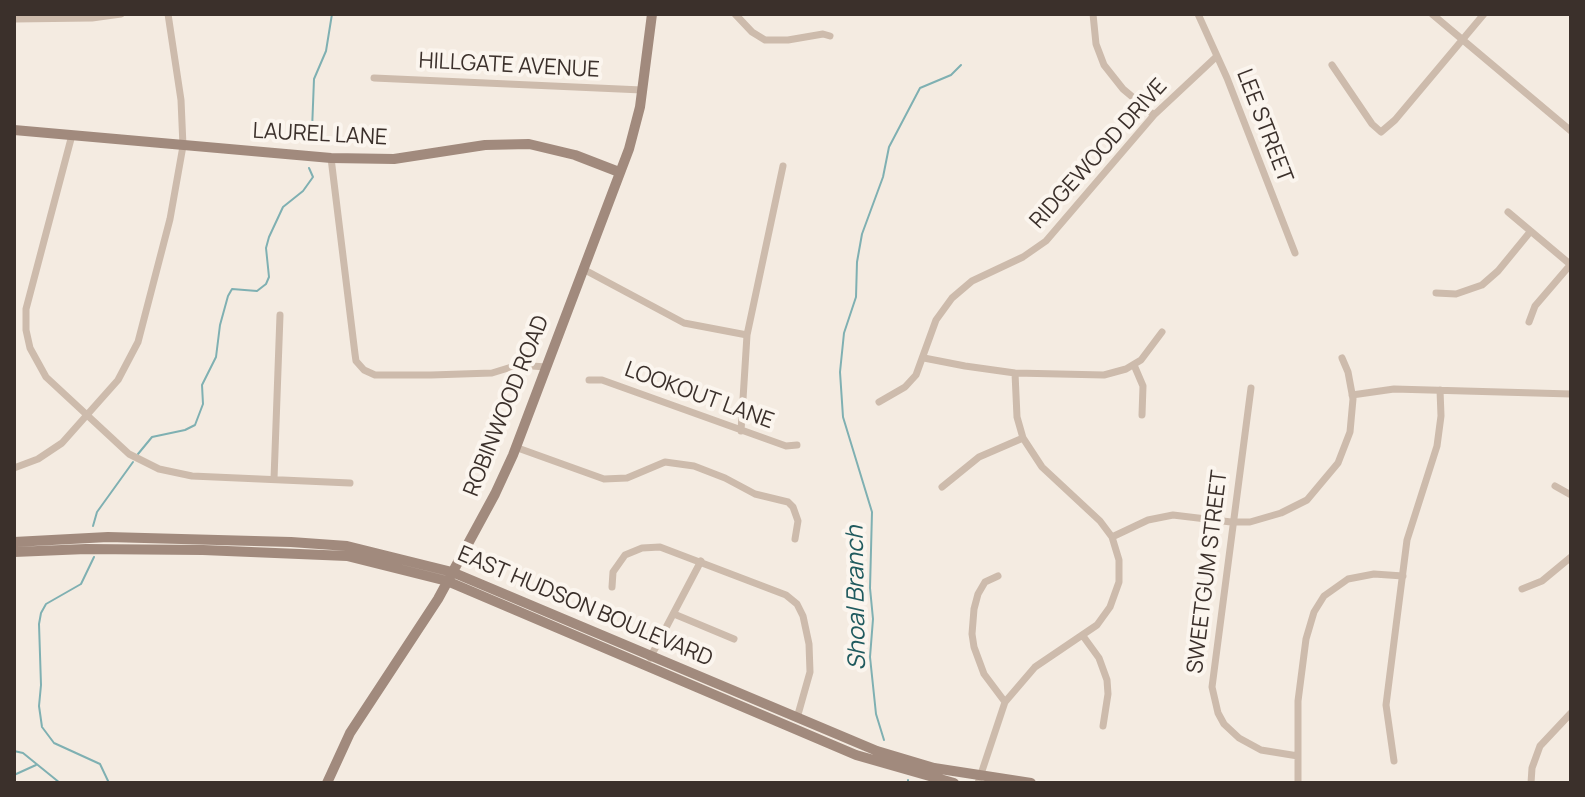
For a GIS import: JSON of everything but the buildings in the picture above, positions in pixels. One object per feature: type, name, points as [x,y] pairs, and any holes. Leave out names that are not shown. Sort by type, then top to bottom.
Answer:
[{"type":"main road","name":"ROBINWOOD ROAD","points":[[327,783],[350,733],[423,625],[495,494],[515,447],[635,128],[652,14]]},
{"type":"main road","name":"LAUREL LANE","points":[[14,130],[331,158],[394,159],[485,145],[529,144],[559,150],[619,172]]},
{"type":"main road","name":"EAST HUDSON BOULEVARD","points":[[14,542],[91,537],[347,546],[450,576],[649,661],[878,751],[980,780],[1031,783]]},
{"type":"main road","name":"EAST HUDSON BOULEVARD","points":[[14,552],[94,549],[293,552],[347,556],[450,576]]},
{"type":"main road","name":"EAST HUDSON BOULEVARD","points":[[649,661],[790,728],[893,768],[954,783]]},
{"type":"main road","points":[[790,728],[797,718]]},
{"type":"street","points":[[14,19],[92,18],[121,14]]},
{"type":"street","points":[[14,468],[62,443],[118,380],[138,342],[170,219],[183,146],[181,100],[168,14]]},
{"type":"street","points":[[735,14],[742,24],[765,40],[823,34],[830,36]]},
{"type":"street","points":[[1093,14],[1096,44],[1104,65],[1123,89],[1154,115]]},
{"type":"street","name":"LEE STREET","points":[[1198,14],[1295,253]]},
{"type":"street","points":[[1432,14],[1571,131]]},
{"type":"street","points":[[1332,65],[1372,124],[1381,132],[1395,120],[1484,14]]},
{"type":"street","name":"RIDGEWOOD DRIVE","points":[[879,402],[911,382],[924,358],[936,320],[952,298],[972,281],[1023,257],[1046,241],[1154,115],[1216,57]]},
{"type":"street","name":"HILLGATE AVENUE","points":[[374,78],[642,90]]},
{"type":"street","points":[[72,135],[26,309],[30,348],[39,366],[129,454],[159,469],[192,476],[350,483]]},
{"type":"street","points":[[331,158],[356,361],[364,370],[375,375],[431,375],[492,373],[518,365],[546,367]]},
{"type":"street","points":[[741,431],[747,335],[783,166]]},
{"type":"street","points":[[1508,212],[1571,265],[1535,306],[1529,322]]},
{"type":"street","points":[[1436,293],[1456,294],[1482,285],[1498,271],[1530,232]]},
{"type":"street","points":[[583,269],[684,323],[747,335]]},
{"type":"street","points":[[274,479],[280,315]]},
{"type":"street","points":[[924,358],[1015,373],[1104,375],[1134,365],[1147,354],[1162,332]]},
{"type":"street","points":[[1112,537],[1148,520],[1173,515],[1250,522],[1281,513],[1307,500],[1344,452],[1352,416],[1352,395],[1342,358]]},
{"type":"street","points":[[1134,365],[1143,386],[1142,415]]},
{"type":"street","points":[[980,780],[1005,702],[1035,667],[1083,636],[1103,618],[1116,594],[1119,567],[1112,537],[1100,521],[1042,467],[1023,438],[1017,417],[1015,373]]},
{"type":"street","name":"LOOKOUT LANE","points":[[589,380],[602,380],[786,446],[797,445]]},
{"type":"street","name":"SWEETGUM STREET","points":[[1251,388],[1213,667],[1215,705],[1224,724],[1250,745],[1261,750],[1298,756]]},
{"type":"street","points":[[1352,395],[1394,389],[1571,394]]},
{"type":"street","points":[[1394,761],[1386,705],[1411,523],[1437,446],[1440,390]]},
{"type":"street","points":[[942,487],[979,457],[1023,438]]},
{"type":"street","points":[[515,447],[604,479],[627,478],[665,462],[694,466],[755,494],[788,502],[798,521],[795,539]]},
{"type":"street","points":[[1555,486],[1571,495]]},
{"type":"street","points":[[612,587],[613,572],[625,555],[642,548],[665,548],[773,589],[797,604],[807,630],[810,658],[808,685],[797,718]]},
{"type":"street","points":[[1522,589],[1542,581],[1571,557]]},
{"type":"street","points":[[649,661],[701,561]]},
{"type":"street","points":[[998,576],[985,582],[978,594],[972,634],[984,674],[1005,702]]},
{"type":"street","points":[[1298,783],[1300,680],[1314,612],[1331,590],[1355,576],[1403,576]]},
{"type":"street","points":[[674,614],[734,639]]},
{"type":"street","points":[[1083,636],[1099,658],[1107,680],[1103,726]]},
{"type":"street","points":[[1531,783],[1532,768],[1540,746],[1571,713]]},
{"type":"waterway","points":[[308,141],[312,130],[314,79],[326,51],[332,14]]},
{"type":"waterway","name":"Shoal Branch","points":[[884,740],[876,714],[870,657],[873,619],[870,588],[872,512],[843,417],[840,372],[844,333],[856,297],[862,234],[883,177],[889,147],[920,88],[951,75],[961,65]]},
{"type":"waterway","points":[[138,454],[152,437],[195,425],[203,404],[202,385],[216,357],[228,296],[232,289],[257,291],[266,284],[269,277],[266,248],[269,237],[283,207],[303,191],[313,177],[309,168]]},
{"type":"waterway","points":[[93,526],[97,512],[133,462]]},
{"type":"waterway","points":[[94,557],[81,584],[46,604],[41,613],[39,706],[42,727],[54,743],[100,764],[109,783]]},
{"type":"waterway","points":[[14,751],[23,753],[60,783]]},
{"type":"waterway","points":[[14,775],[36,765]]}]
